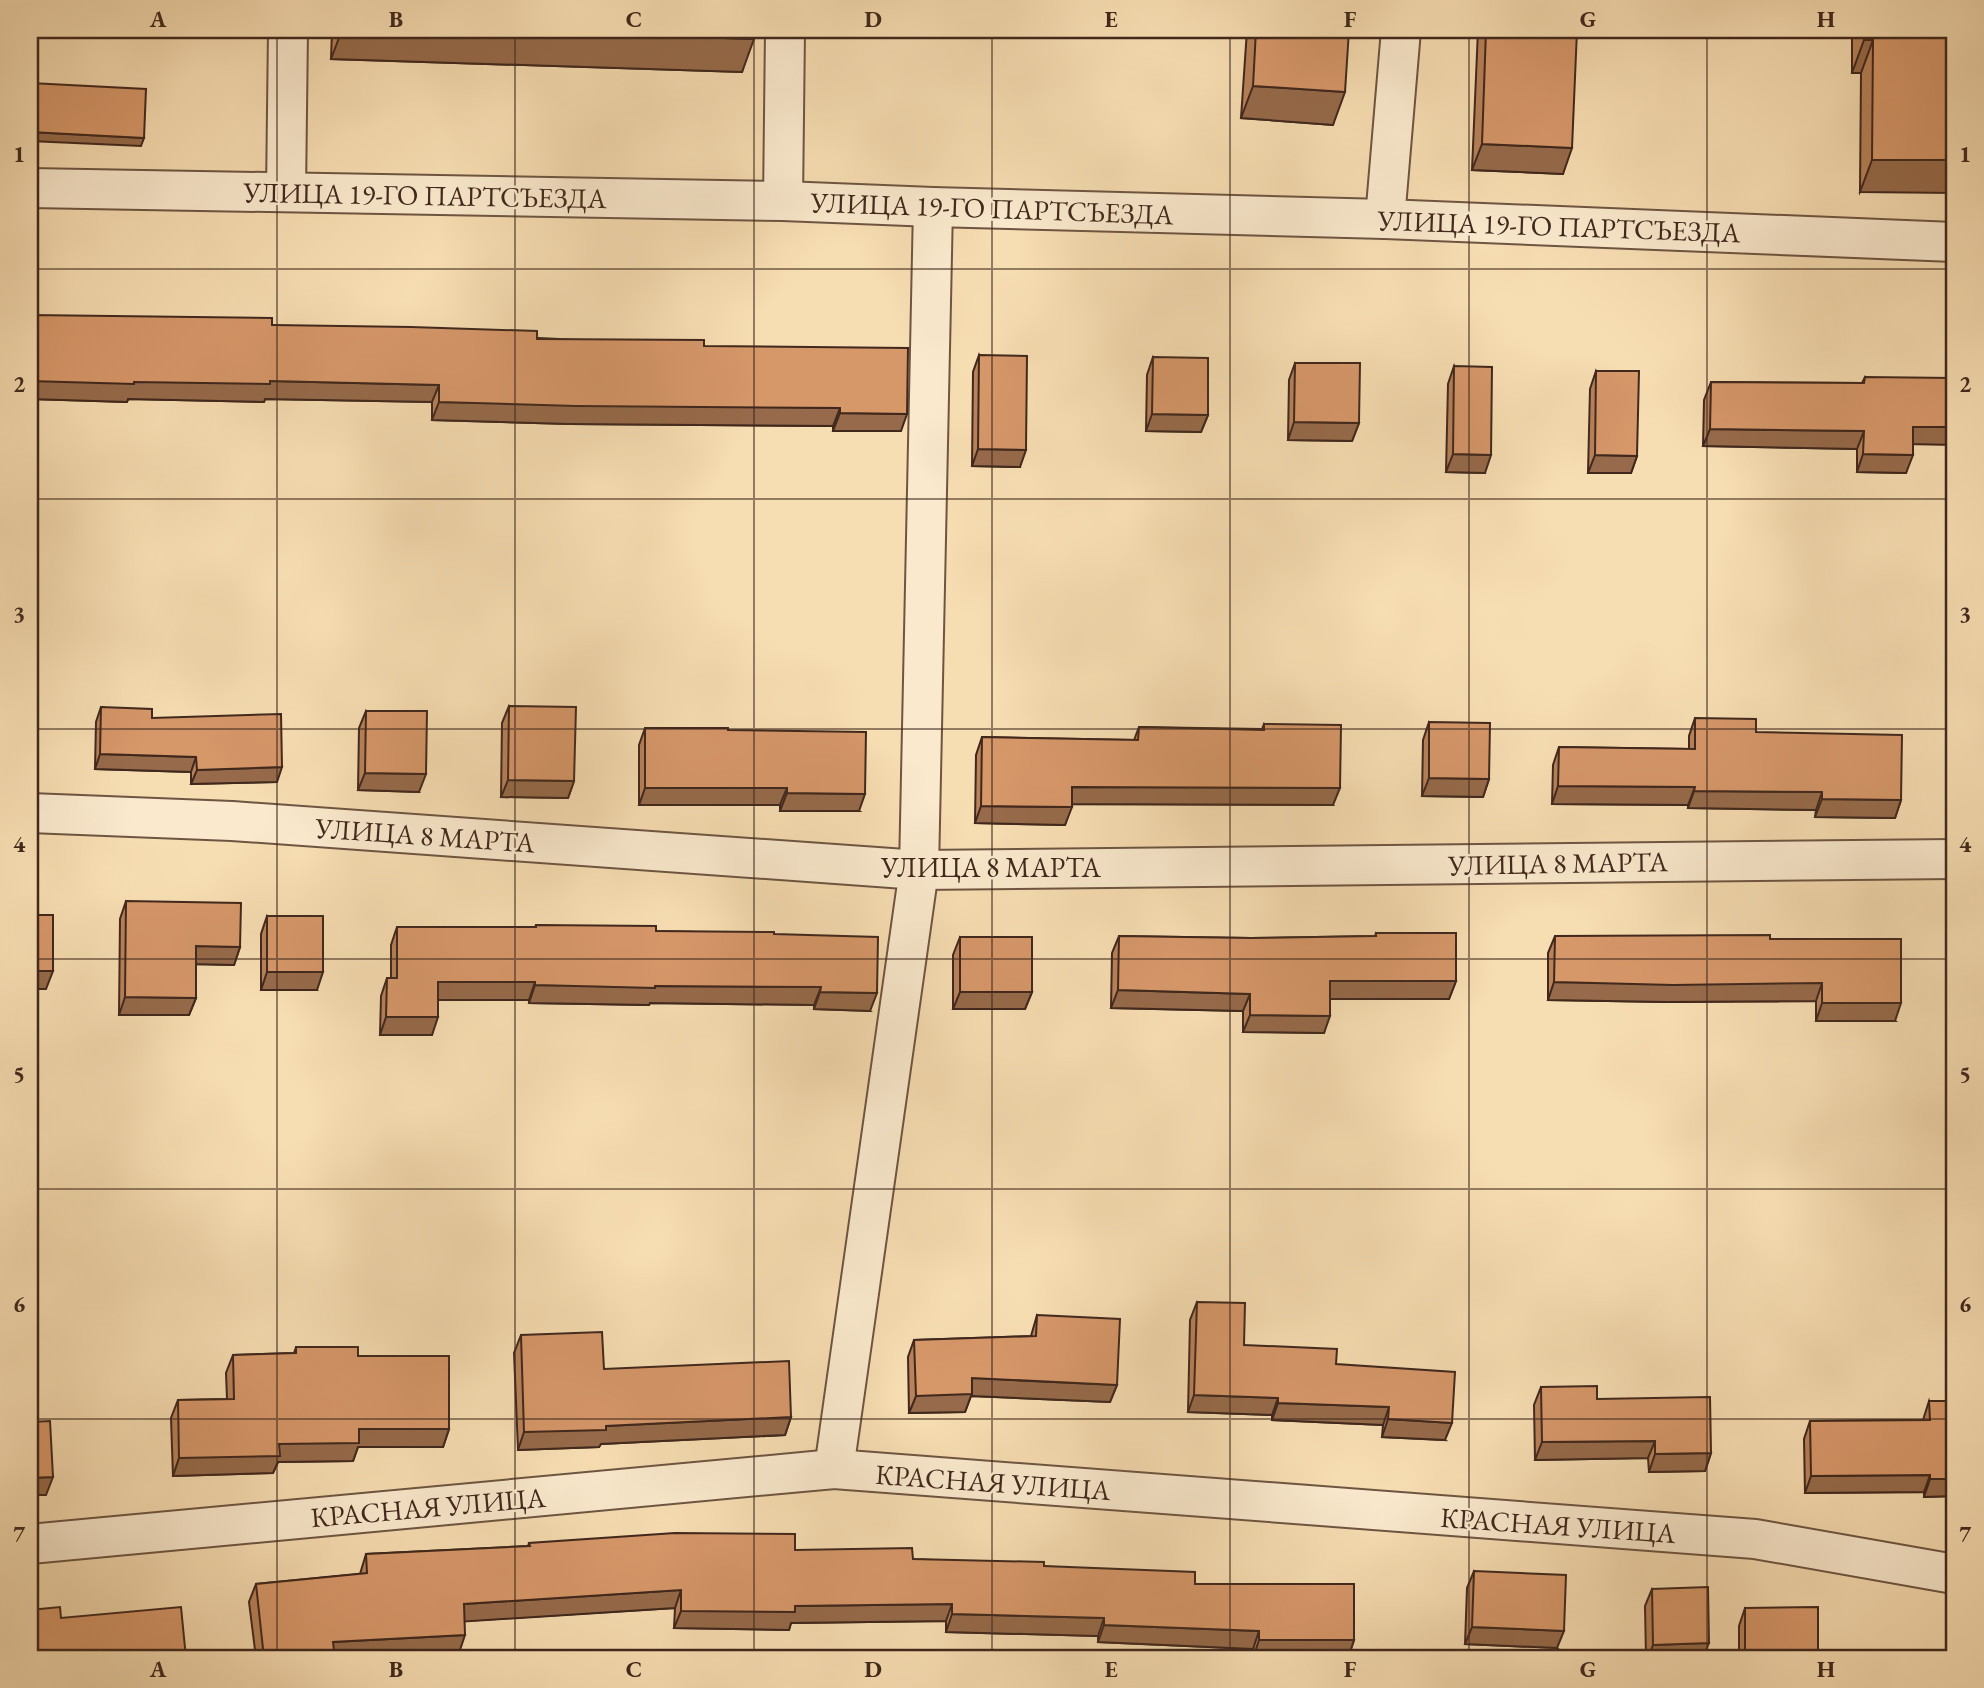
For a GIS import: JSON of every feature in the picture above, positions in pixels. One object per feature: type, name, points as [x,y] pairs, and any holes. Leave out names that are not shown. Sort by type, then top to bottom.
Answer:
[{"type":"street","points":[[286,192],[288,30]]},
{"type":"street","points":[[783,201],[785,30]]},
{"type":"street","points":[[1385,219],[1401,30]]},
{"type":"street","name":"УЛИЦА 19-ГО ПАРТСЪЕЗДА","points":[[30,188],[783,201],[1385,219],[1954,242]]},
{"type":"street","points":[[834,1469],[919,870],[933,207]]},
{"type":"street","name":"УЛИЦА 8 МАРТА","points":[[30,813],[232,821],[919,870],[1954,859]]},
{"type":"street","name":"КРАСНАЯ УЛИЦА","points":[[30,1544],[834,1469],[1755,1539],[1954,1574]]},
{"type":"building","points":[[471,30],[755,30],[754,39]]},
{"type":"building","points":[[1256,30],[1349,30],[1345,92],[1253,86]]},
{"type":"building","points":[[1486,30],[1577,30],[1572,148],[1482,144]]},
{"type":"building","points":[[1864,30],[1954,30],[1954,160],[1872,160],[1873,40],[1864,40]]},
{"type":"building","points":[[30,83],[146,89],[144,138],[30,132]]},
{"type":"building","points":[[30,315],[272,318],[272,325],[537,331],[537,339],[704,340],[704,346],[908,348],[907,414],[840,413],[840,408],[439,402],[439,385],[270,381],[270,384],[134,384],[30,381]]},
{"type":"building","points":[[979,355],[1027,356],[1026,450],[978,449]]},
{"type":"building","points":[[1153,357],[1208,358],[1208,415],[1152,414]]},
{"type":"building","points":[[1295,363],[1360,363],[1359,423],[1294,422]]},
{"type":"building","points":[[1454,366],[1492,367],[1491,455],[1453,454]]},
{"type":"building","points":[[1596,371],[1639,371],[1637,456],[1595,455]]},
{"type":"building","points":[[1865,377],[1954,378],[1954,427],[1913,427],[1913,455],[1863,454],[1864,431],[1710,429],[1711,382],[1864,383]]},
{"type":"building","points":[[509,706],[576,707],[574,781],[508,780]]},
{"type":"building","points":[[101,707],[152,709],[152,718],[281,714],[282,767],[197,770],[196,757],[100,754]]},
{"type":"building","points":[[366,711],[427,711],[426,774],[365,773]]},
{"type":"building","points":[[1695,718],[1756,719],[1756,732],[1902,735],[1901,800],[1822,799],[1822,792],[1694,791],[1695,787],[1558,786],[1559,747],[1695,749]]},
{"type":"building","points":[[1429,722],[1490,723],[1489,779],[1429,778]]},
{"type":"building","points":[[1264,724],[1341,725],[1340,788],[1072,787],[1072,807],[981,806],[982,737],[1138,740],[1139,727],[1264,730]]},
{"type":"building","points":[[645,728],[866,732],[865,794],[787,793],[787,788],[645,788]]},
{"type":"building","points":[[126,901],[241,903],[240,947],[196,946],[196,998],[125,997]]},
{"type":"building","points":[[30,915],[53,915],[53,971],[30,971]]},
{"type":"building","points":[[267,916],[323,916],[323,972],[267,972]]},
{"type":"building","points":[[656,926],[656,931],[774,932],[878,937],[877,993],[820,992],[821,987],[655,988],[535,985],[535,982],[438,982],[438,1017],[386,1017],[387,978],[397,978],[397,927]]},
{"type":"building","points":[[1376,933],[1456,933],[1456,981],[1330,981],[1330,1016],[1250,1015],[1250,994],[1118,990],[1119,936],[1251,938],[1376,936]]},
{"type":"building","points":[[1770,935],[1770,939],[1901,939],[1901,1003],[1822,1003],[1822,983],[1673,985],[1554,982],[1555,936]]},
{"type":"building","points":[[960,937],[1032,937],[1032,992],[960,992]]},
{"type":"building","points":[[1197,1302],[1245,1303],[1244,1345],[1337,1349],[1336,1364],[1455,1372],[1452,1423],[1388,1419],[1389,1407],[1278,1403],[1278,1398],[1194,1395]]},
{"type":"building","points":[[1037,1315],[1120,1319],[1117,1385],[972,1378],[972,1394],[916,1396],[914,1340],[1036,1336]]},
{"type":"building","points":[[602,1332],[604,1369],[789,1361],[791,1417],[606,1426],[606,1430],[524,1432],[521,1335]]},
{"type":"building","points":[[296,1347],[358,1347],[358,1356],[449,1356],[449,1429],[359,1429],[359,1443],[279,1444],[280,1456],[179,1458],[178,1400],[234,1399],[233,1355],[296,1353]]},
{"type":"building","points":[[1597,1386],[1597,1399],[1710,1397],[1711,1453],[1655,1454],[1655,1441],[1542,1442],[1541,1387]]},
{"type":"building","points":[[1929,1401],[1954,1401],[1954,1479],[1930,1479],[1930,1475],[1811,1476],[1810,1421],[1930,1420]]},
{"type":"building","points":[[50,1421],[53,1477],[30,1478],[30,1422]]},
{"type":"building","points":[[675,1533],[795,1534],[795,1550],[912,1548],[913,1559],[1044,1562],[1044,1566],[1195,1572],[1195,1584],[1354,1584],[1354,1640],[1259,1640],[1259,1631],[1104,1625],[1104,1618],[952,1614],[952,1604],[795,1606],[795,1612],[681,1611],[681,1590],[464,1604],[465,1635],[333,1642],[335,1658],[264,1658],[256,1584],[367,1573],[366,1554],[530,1546],[529,1543]]},
{"type":"building","points":[[1474,1571],[1566,1575],[1564,1631],[1472,1627]]},
{"type":"building","points":[[1708,1587],[1709,1643],[1653,1645],[1652,1589]]},
{"type":"building","points":[[60,1607],[61,1618],[181,1607],[186,1658],[30,1658],[30,1610]]},
{"type":"building","points":[[1818,1607],[1818,1658],[1745,1658],[1745,1608]]}]
